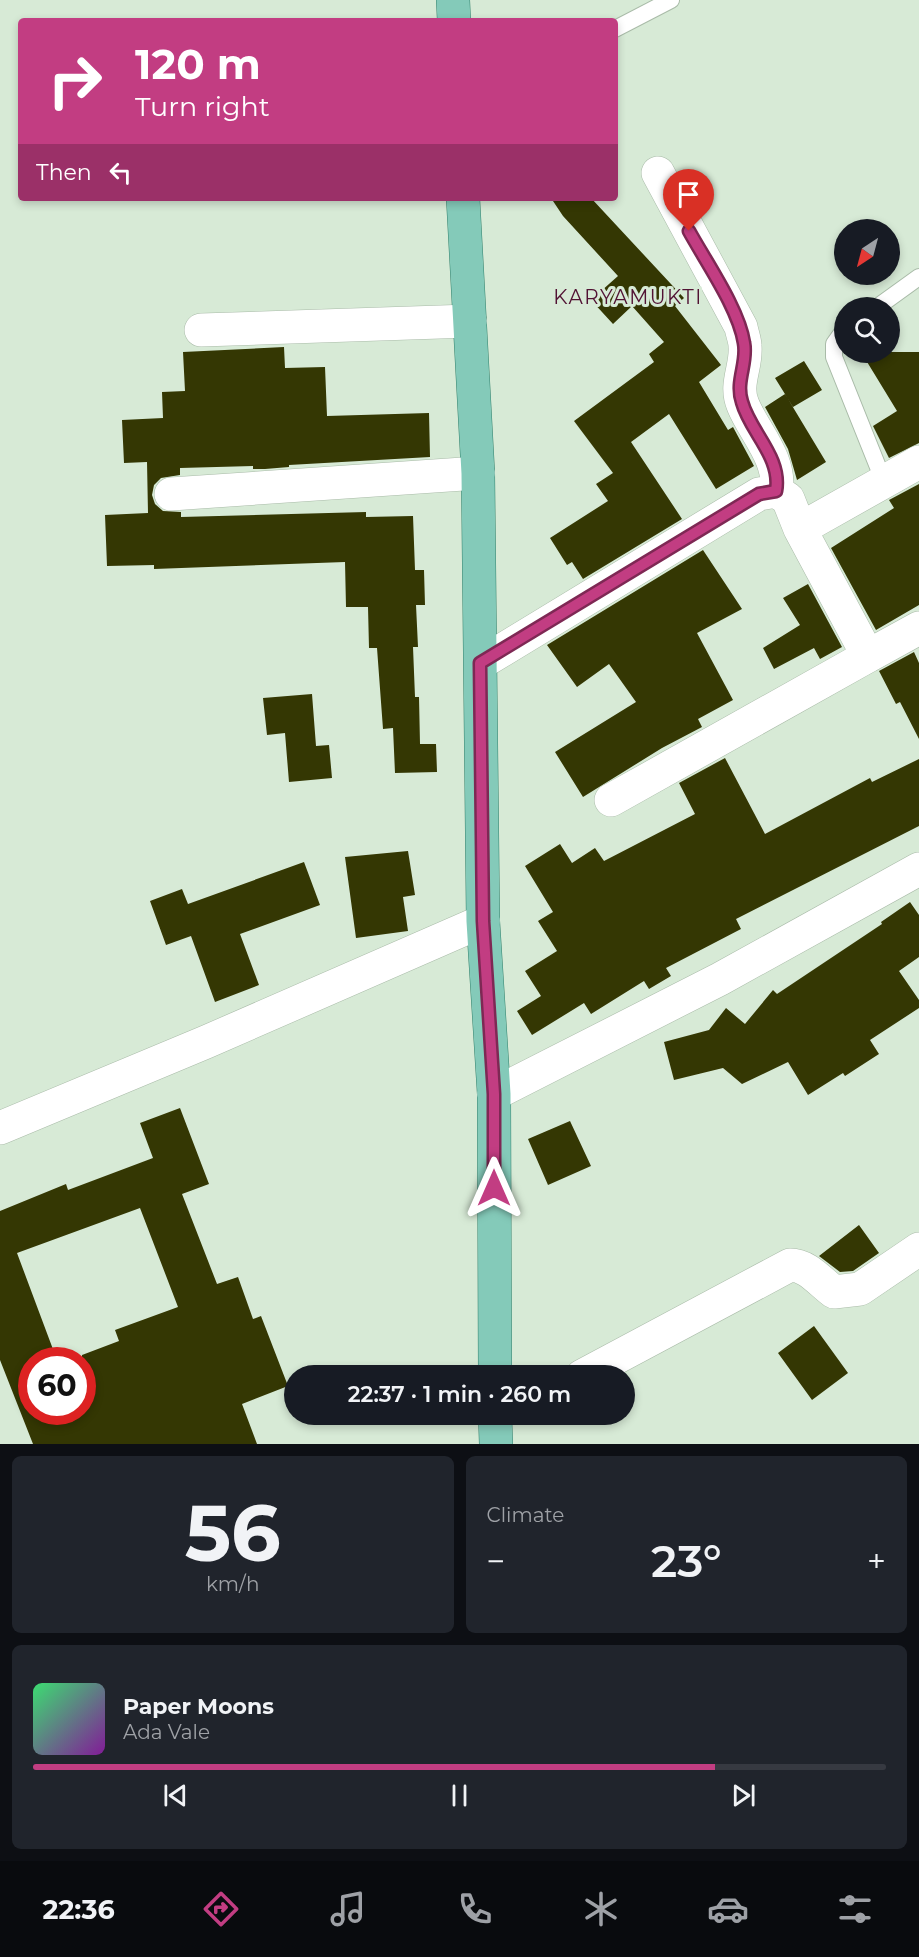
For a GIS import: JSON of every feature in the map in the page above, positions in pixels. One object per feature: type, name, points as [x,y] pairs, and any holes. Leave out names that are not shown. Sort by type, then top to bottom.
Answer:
[{"type":"main road","points":[[453,0],[454,18]]},
{"type":"main road","points":[[463,201],[478,473],[483,921],[494,1094],[495,1365]]},
{"type":"street","points":[[658,173],[741,327],[745,346],[739,389],[742,404],[773,462],[778,482],[776,491]]},
{"type":"street","points":[[201,330],[470,321]]},
{"type":"street","points":[[800,529],[919,462]]},
{"type":"street","points":[[171,494],[478,473]]},
{"type":"street","points":[[480,663],[759,494],[776,491],[788,499],[800,529],[868,656]]},
{"type":"street","points":[[611,800],[919,628]]},
{"type":"street","points":[[494,1094],[720,979],[919,869]]},
{"type":"street","points":[[0,1128],[198,1046],[483,921]]},
{"type":"street","points":[[603,1365],[790,1265],[808,1270],[817,1281],[834,1292],[860,1289],[919,1249]]},
{"type":"lane","points":[[618,26],[671,0]]},
{"type":"lane","points":[[891,297],[919,277]]},
{"type":"lane","points":[[836,363],[884,482]]},
{"type":"building","points":[[553,201],[594,201],[684,298],[675,306],[721,365],[699,382],[728,430],[733,427],[754,466],[716,489],[669,414],[631,442],[682,519],[583,579],[572,562],[567,565],[550,538],[608,501],[596,484],[613,473],[574,421],[654,362],[649,354],[664,342],[632,306],[613,324],[591,300],[618,276],[563,216]]},
{"type":"building","points":[[284,347],[285,368],[325,367],[327,416],[429,413],[430,457],[289,465],[289,467],[265,469],[253,469],[253,466],[180,468],[180,475],[161,478],[154,485],[152,495],[155,504],[163,511],[181,512],[181,517],[366,512],[366,517],[413,516],[415,570],[424,570],[425,605],[416,605],[418,647],[413,647],[415,697],[419,697],[420,744],[436,744],[437,772],[395,773],[393,728],[383,729],[377,648],[369,648],[368,607],[346,607],[345,562],[154,569],[154,565],[107,566],[105,515],[148,513],[147,462],[124,463],[122,420],[163,418],[162,392],[185,391],[183,352]]},
{"type":"building","points":[[900,352],[919,352],[919,443],[889,458],[873,426],[897,411],[868,363],[900,363]]},
{"type":"building","points":[[804,361],[822,390],[793,407],[775,378]]},
{"type":"building","points":[[785,394],[826,462],[797,480],[788,449],[765,407]]},
{"type":"building","points":[[919,484],[919,605],[876,630],[831,548],[894,508],[889,500]]},
{"type":"building","points":[[703,550],[742,609],[697,633],[733,700],[698,719],[702,727],[662,748],[583,797],[555,752],[636,702],[609,664],[577,687],[547,645]]},
{"type":"building","points":[[808,584],[842,647],[820,659],[814,648],[774,669],[763,648],[800,625],[783,598]]},
{"type":"building","points":[[914,652],[919,663],[919,739],[900,702],[896,704],[879,671]]},
{"type":"building","points":[[312,694],[316,746],[329,745],[332,778],[289,782],[285,733],[267,735],[263,698]]},
{"type":"building","points":[[725,758],[765,834],[870,778],[872,782],[919,759],[919,826],[736,919],[741,929],[666,968],[671,976],[649,989],[644,981],[591,1014],[584,1003],[532,1035],[517,1011],[541,996],[525,971],[557,951],[538,921],[553,912],[525,866],[560,844],[572,863],[595,848],[604,861],[695,814],[679,783]]},
{"type":"building","points":[[408,851],[415,895],[403,897],[408,931],[356,938],[345,857]]},
{"type":"building","points":[[304,862],[320,905],[240,934],[259,985],[215,1002],[191,936],[166,945],[150,901],[182,889],[188,904]]},
{"type":"building","points":[[910,902],[919,915],[919,957],[899,971],[919,1000],[919,1008],[870,1040],[879,1054],[845,1076],[843,1073],[808,1095],[788,1062],[742,1084],[723,1068],[674,1080],[664,1042],[709,1030],[726,1008],[745,1024],[773,990],[777,994],[882,924],[881,922]]},
{"type":"building","points":[[180,1108],[209,1184],[182,1194],[217,1284],[238,1277],[253,1319],[261,1316],[284,1376],[284,1388],[242,1404],[257,1444],[33,1444],[26,1425],[96,1425],[96,1350],[119,1341],[115,1330],[178,1307],[140,1208],[17,1253],[52,1347],[18,1347],[18,1406],[0,1360],[0,1211],[66,1184],[68,1190],[153,1158],[140,1123]]},
{"type":"building","points":[[570,1121],[591,1166],[548,1185],[528,1139]]},
{"type":"building","points":[[859,1225],[879,1253],[853,1271],[840,1272],[819,1256]]},
{"type":"building","points":[[814,1326],[848,1373],[812,1400],[778,1353]]},
{"type":"district","name":"KARYAMUKTI","points":[[628,297]]},
{"type":"route","points":[[494,1188],[494,1094],[483,921],[480,663],[759,494],[776,491],[778,482],[773,462],[742,404],[739,389],[745,346],[741,327],[689,231]]}]
